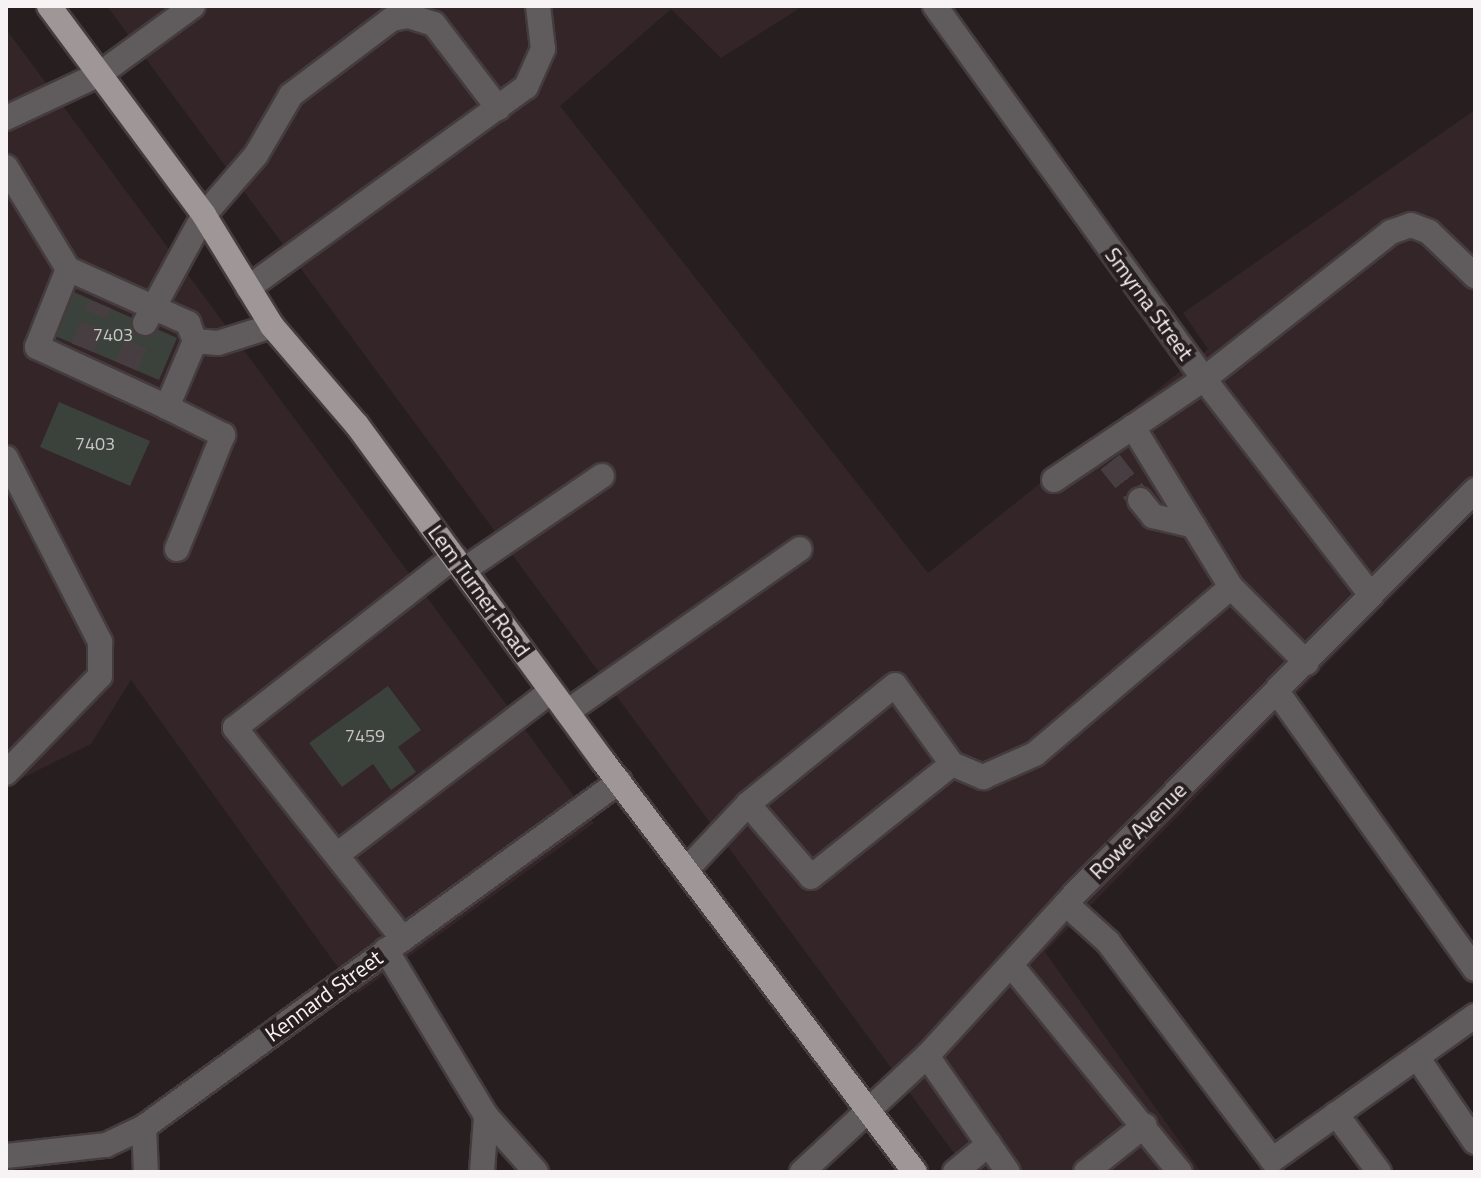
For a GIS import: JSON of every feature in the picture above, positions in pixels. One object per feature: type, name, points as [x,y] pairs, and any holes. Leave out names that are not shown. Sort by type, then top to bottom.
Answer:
[{"type":"main road","name":"Lem Turner Road","points":[[49,6],[204,215],[272,326],[357,425],[551,691],[915,1172]]},
{"type":"street","points":[[6,118],[100,74],[193,6]]},
{"type":"street","points":[[248,288],[526,87],[538,68],[543,49],[538,6]]},
{"type":"street","name":"Smyrna Street","points":[[935,6],[1204,379],[1371,595]]},
{"type":"street","points":[[149,314],[204,215],[256,155],[291,95],[392,19],[409,16],[434,24],[498,108]]},
{"type":"street","points":[[6,167],[68,269],[104,295],[149,314],[188,323],[195,341],[167,407]]},
{"type":"street","points":[[1054,480],[1105,456],[1133,427],[1204,379],[1391,232],[1411,225],[1429,232],[1475,276]]},
{"type":"street","points":[[68,269],[37,347],[79,356],[122,375],[167,407],[223,435],[177,549]]},
{"type":"street","points":[[195,341],[218,343],[272,326]]},
{"type":"street","points":[[1133,427],[1231,587],[1307,663]]},
{"type":"street","points":[[6,458],[100,642],[100,676],[6,773]]},
{"type":"street","points":[[536,1172],[486,1116],[395,944],[338,854],[235,728],[459,564],[602,476]]},
{"type":"street","name":"Rowe Avenue","points":[[802,1172],[927,1056],[1066,904],[1278,693],[1475,490]]},
{"type":"street","points":[[1140,500],[1153,516],[1194,526]]},
{"type":"street","points":[[567,712],[800,549]]},
{"type":"street","points":[[687,869],[748,804],[895,685],[952,764],[983,777],[1035,754],[1231,587]]},
{"type":"street","points":[[338,854],[551,691]]},
{"type":"street","points":[[1278,693],[1475,969]]},
{"type":"street","points":[[748,804],[811,877],[952,764]]},
{"type":"street","name":"Kennard Street","points":[[6,1156],[106,1145],[144,1127],[620,781]]},
{"type":"street","points":[[1066,904],[1108,942],[1272,1160],[1475,1016]]},
{"type":"street","points":[[1011,965],[1145,1125],[1180,1172]]},
{"type":"street","points":[[927,1056],[1008,1172]]},
{"type":"street","points":[[1417,1057],[1475,1142]]},
{"type":"street","points":[[1336,1114],[1379,1172]]},
{"type":"street","points":[[482,1172],[486,1116]]},
{"type":"street","points":[[1086,1172],[1145,1125]]},
{"type":"street","points":[[144,1127],[146,1172]]},
{"type":"street","points":[[955,1172],[989,1144]]},
{"type":"shaded area","points":[[107,6],[803,6],[721,58],[671,9],[560,106],[928,573],[1208,349],[1183,313],[1475,110],[1475,512],[1045,952],[1201,1172],[968,1172]]},
{"type":"shaded area","points":[[6,29],[594,823],[357,994],[131,680],[91,744],[6,786]]},
{"type":"building","points":[[67,289],[177,338],[159,380],[48,333]]},
{"type":"building","points":[[59,402],[150,441],[130,486],[40,447]]},
{"type":"building","points":[[388,686],[421,730],[398,747],[416,772],[391,790],[373,764],[342,787],[309,743]]},
{"type":"tunnel","points":[[83,348],[100,304]]},
{"type":"tunnel","points":[[126,366],[145,323]]},
{"type":"tunnel","points":[[1110,462],[1140,500]]}]
